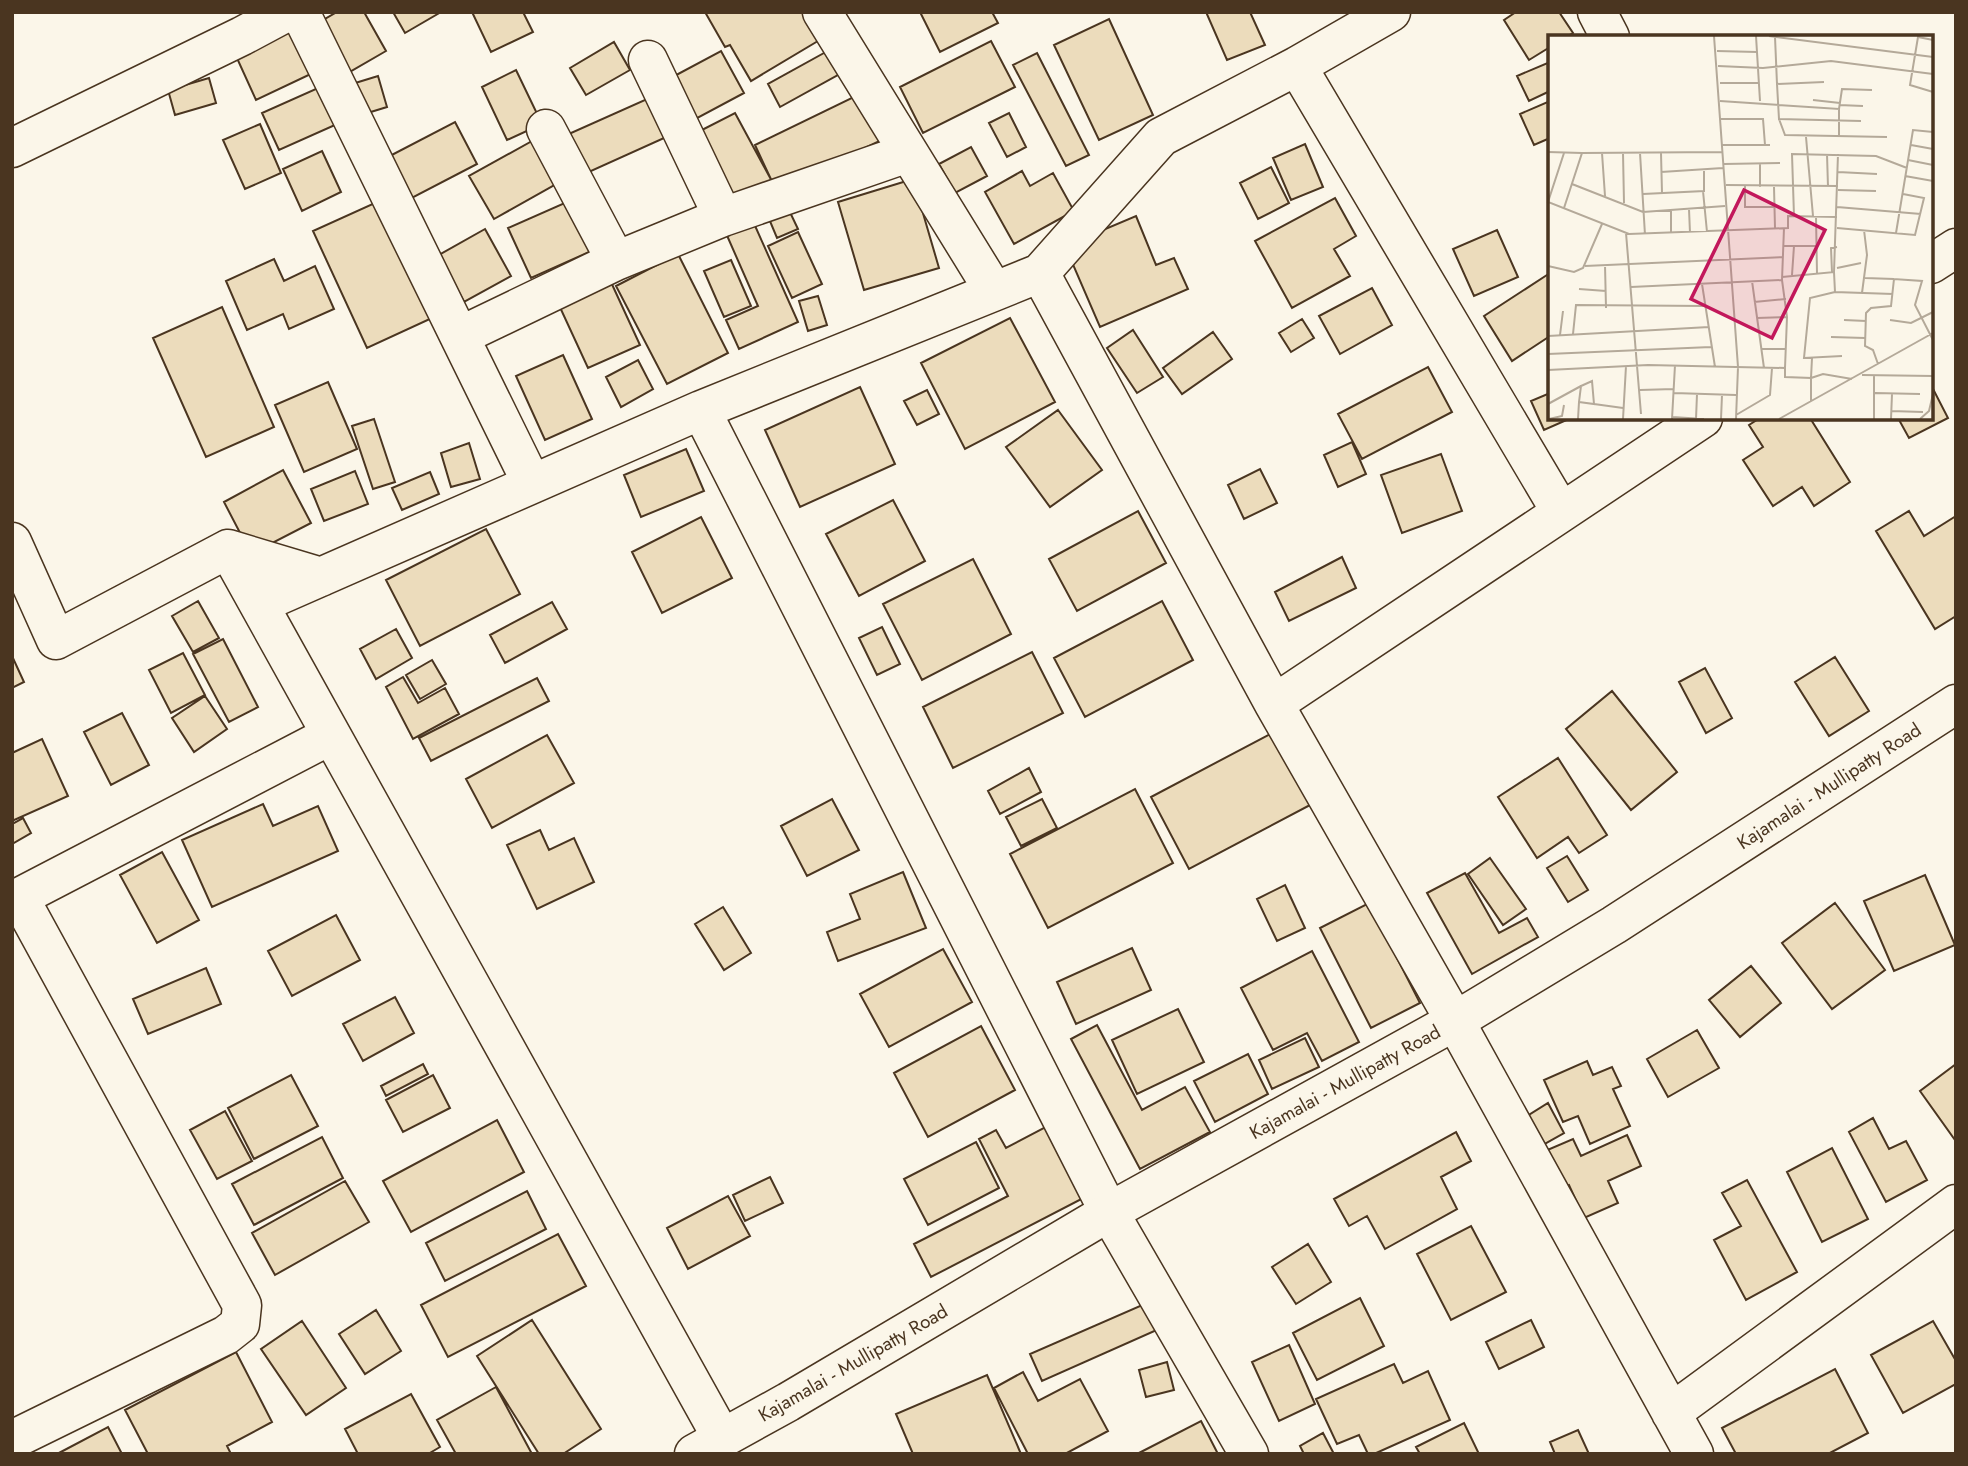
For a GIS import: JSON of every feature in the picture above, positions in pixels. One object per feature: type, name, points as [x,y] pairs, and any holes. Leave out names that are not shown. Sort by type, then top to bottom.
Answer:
[{"type":"street","points":[[12,148],[287,12]]},
{"type":"street","points":[[300,12],[532,484]]},
{"type":"street","points":[[822,12],[994,291]]},
{"type":"street","points":[[259,604],[701,410],[1040,272],[1161,137],[1297,66],[1391,12]]},
{"type":"street","points":[[1597,12],[1609,35]]},
{"type":"street","points":[[648,60],[723,217]]},
{"type":"street","points":[[1297,66],[1561,512]]},
{"type":"street","points":[[546,129],[616,261]]},
{"type":"street","points":[[460,336],[616,261],[723,217],[908,153]]},
{"type":"street","points":[[1933,263],[1956,248]]},
{"type":"street","points":[[1040,272],[1274,704],[1455,1021],[1694,1454]]},
{"type":"street","points":[[701,410],[1109,1212],[1249,1454]]},
{"type":"street","points":[[1274,704],[1700,420]]},
{"type":"street","points":[[13,546],[56,640],[228,549],[321,577]]},
{"type":"street","points":[[228,549],[716,1449]]},
{"type":"street","name":"Kajamalai - Mullipatty Road","points":[[716,1449],[799,1395],[1109,1212],[1455,1021],[1614,925],[1956,705]]},
{"type":"street","points":[[12,1440],[226,1335],[240,1324],[242,1305],[16,899],[331,735]]},
{"type":"street","points":[[1671,1413],[1956,1204]]},
{"type":"building","points":[[337,12],[364,12],[386,51],[346,74],[318,23]]},
{"type":"building","points":[[393,12],[441,12],[405,33]]},
{"type":"building","points":[[472,12],[523,12],[533,32],[491,52]]},
{"type":"building","points":[[705,12],[814,12],[828,35],[751,81],[730,45],[725,47]]},
{"type":"building","points":[[920,12],[992,12],[998,23],[940,52]]},
{"type":"building","points":[[1206,12],[1250,12],[1265,45],[1227,60]]},
{"type":"building","points":[[1516,12],[1559,12],[1573,33],[1548,35],[1548,48],[1529,60],[1504,20]]},
{"type":"building","points":[[1109,19],[1153,115],[1099,140],[1054,45]]},
{"type":"building","points":[[294,29],[315,72],[256,100],[236,56]]},
{"type":"building","points":[[991,41],[1015,87],[923,133],[900,87]]},
{"type":"building","points":[[614,42],[630,70],[586,95],[570,68]]},
{"type":"building","points":[[833,48],[845,71],[780,107],[768,84]]},
{"type":"building","points":[[721,51],[744,93],[688,123],[665,81]]},
{"type":"building","points":[[1037,53],[1089,155],[1066,166],[1013,65]]},
{"type":"building","points":[[1548,63],[1548,92],[1529,101],[1517,76]]},
{"type":"building","points":[[516,70],[542,124],[507,140],[482,87]]},
{"type":"building","points":[[378,76],[387,107],[361,115],[352,84]]},
{"type":"building","points":[[209,78],[216,103],[175,115],[168,90]]},
{"type":"building","points":[[318,88],[335,125],[279,150],[262,113]]},
{"type":"building","points":[[864,92],[886,138],[776,190],[755,145]]},
{"type":"building","points":[[656,95],[673,134],[580,176],[562,137]]},
{"type":"building","points":[[1548,102],[1548,139],[1534,145],[1520,114]]},
{"type":"building","points":[[735,113],[774,185],[736,206],[696,133]]},
{"type":"building","points":[[1009,113],[1026,147],[1007,157],[989,123]]},
{"type":"building","points":[[455,122],[477,164],[406,201],[384,159]]},
{"type":"building","points":[[260,124],[281,173],[245,189],[223,140]]},
{"type":"building","points":[[541,136],[565,179],[494,219],[469,176]]},
{"type":"building","points":[[1305,144],[1323,187],[1291,200],[1273,158]]},
{"type":"building","points":[[971,147],[987,176],[955,193],[939,164]]},
{"type":"building","points":[[322,151],[341,192],[302,211],[283,169]]},
{"type":"building","points":[[1271,167],[1289,203],[1258,219],[1240,183]]},
{"type":"building","points":[[1022,171],[1030,186],[1053,173],[1074,211],[1014,244],[985,192]]},
{"type":"building","points":[[913,179],[939,268],[864,290],[838,202]]},
{"type":"building","points":[[576,198],[598,248],[531,278],[508,228]]},
{"type":"building","points":[[1335,198],[1356,236],[1334,249],[1350,276],[1292,308],[1255,241]]},
{"type":"building","points":[[377,202],[432,318],[367,348],[313,231]]},
{"type":"building","points":[[787,206],[798,229],[777,238],[767,214]]},
{"type":"building","points":[[1136,216],[1156,265],[1174,258],[1188,289],[1100,327],[1065,246]]},
{"type":"building","points":[[752,219],[798,322],[739,349],[726,320],[758,306],[725,231]]},
{"type":"building","points":[[485,229],[511,276],[464,302],[439,255]]},
{"type":"building","points":[[1497,230],[1518,277],[1474,296],[1453,249]]},
{"type":"building","points":[[798,232],[822,284],[792,298],[768,246]]},
{"type":"building","points":[[678,254],[728,353],[667,384],[616,286]]},
{"type":"building","points":[[274,259],[284,281],[315,266],[334,309],[289,329],[283,314],[247,330],[226,281]]},
{"type":"building","points":[[731,260],[751,306],[724,317],[704,271]]},
{"type":"building","points":[[1548,274],[1548,337],[1512,361],[1484,316]]},
{"type":"building","points":[[610,280],[640,345],[588,368],[558,303]]},
{"type":"building","points":[[1372,288],[1392,325],[1340,354],[1319,316]]},
{"type":"building","points":[[818,296],[827,325],[808,331],[799,301]]},
{"type":"building","points":[[222,307],[274,427],[206,457],[153,338]]},
{"type":"building","points":[[1010,318],[1055,402],[965,449],[921,363]]},
{"type":"building","points":[[1302,319],[1314,338],[1291,352],[1279,333]]},
{"type":"building","points":[[1133,330],[1163,377],[1137,393],[1107,348]]},
{"type":"building","points":[[1213,332],[1232,359],[1182,394],[1163,368]]},
{"type":"building","points":[[563,355],[592,419],[545,440],[516,376]]},
{"type":"building","points":[[638,360],[653,389],[621,407],[606,377]]},
{"type":"building","points":[[1428,367],[1452,412],[1362,459],[1338,414]]},
{"type":"building","points":[[328,382],[357,449],[304,472],[275,405]]},
{"type":"building","points":[[860,387],[895,464],[800,507],[765,430]]},
{"type":"building","points":[[1933,389],[1948,418],[1909,438],[1899,420],[1933,420]]},
{"type":"building","points":[[927,390],[939,414],[917,425],[904,401]]},
{"type":"building","points":[[1548,394],[1548,420],[1566,420],[1544,430],[1531,401]]},
{"type":"building","points":[[1058,410],[1102,470],[1050,507],[1006,447]]},
{"type":"building","points":[[374,419],[395,482],[373,489],[352,426]]},
{"type":"building","points":[[1757,420],[1811,420],[1850,482],[1814,506],[1802,487],[1773,506],[1743,460],[1763,447],[1749,425]]},
{"type":"building","points":[[1352,442],[1366,474],[1338,487],[1324,455]]},
{"type":"building","points":[[469,443],[480,479],[451,487],[441,453]]},
{"type":"building","points":[[686,449],[704,491],[641,517],[624,475]]},
{"type":"building","points":[[1441,454],[1462,511],[1402,533],[1381,475]]},
{"type":"building","points":[[1260,469],[1277,503],[1244,519],[1228,485]]},
{"type":"building","points":[[283,470],[311,523],[251,554],[224,502]]},
{"type":"building","points":[[355,471],[368,504],[324,521],[311,489]]},
{"type":"building","points":[[430,472],[439,494],[402,510],[392,488]]},
{"type":"building","points":[[893,500],[925,561],[859,596],[826,534]]},
{"type":"building","points":[[1138,511],[1166,563],[1077,611],[1049,559]]},
{"type":"building","points":[[1909,511],[1924,536],[1956,516],[1956,616],[1935,629],[1876,531]]},
{"type":"building","points":[[701,517],[732,578],[662,613],[632,552]]},
{"type":"building","points":[[486,529],[520,594],[420,646],[386,580]]},
{"type":"building","points":[[1342,557],[1356,588],[1289,621],[1275,592]]},
{"type":"building","points":[[973,559],[1011,634],[922,680],[883,604]]},
{"type":"building","points":[[198,601],[219,638],[193,652],[172,616]]},
{"type":"building","points":[[1162,601],[1193,660],[1085,717],[1054,658]]},
{"type":"building","points":[[552,602],[567,629],[505,663],[490,635]]},
{"type":"building","points":[[882,627],[900,664],[877,675],[859,638]]},
{"type":"building","points":[[396,629],[412,658],[376,679],[360,649]]},
{"type":"building","points":[[223,639],[258,707],[229,722],[193,654]]},
{"type":"building","points":[[1032,652],[1063,713],[953,768],[923,707]]},
{"type":"building","points":[[183,653],[205,695],[171,713],[149,670]]},
{"type":"building","points":[[12,656],[24,682],[12,688]]},
{"type":"building","points":[[1835,657],[1869,711],[1829,736],[1795,682]]},
{"type":"building","points":[[432,660],[446,684],[420,699],[406,675]]},
{"type":"building","points":[[1705,668],[1732,718],[1706,733],[1679,682]]},
{"type":"building","points":[[403,677],[418,703],[445,688],[459,714],[413,739],[386,687]]},
{"type":"building","points":[[537,678],[549,701],[431,761],[419,738]]},
{"type":"building","points":[[1612,691],[1677,772],[1631,810],[1566,729]]},
{"type":"building","points":[[205,696],[227,729],[194,752],[172,718]]},
{"type":"building","points":[[122,713],[149,765],[111,785],[84,732]]},
{"type":"building","points":[[1274,732],[1312,804],[1189,869],[1151,797]]},
{"type":"building","points":[[547,735],[574,783],[492,828],[466,779]]},
{"type":"building","points":[[42,739],[68,796],[12,821],[12,753]]},
{"type":"building","points":[[1558,758],[1607,835],[1579,853],[1568,837],[1537,858],[1498,797]]},
{"type":"building","points":[[1029,768],[1041,792],[1000,814],[988,791]]},
{"type":"building","points":[[1135,789],[1173,863],[1048,928],[1010,854]]},
{"type":"building","points":[[832,799],[859,850],[807,876],[781,826]]},
{"type":"building","points":[[1042,799],[1057,828],[1021,846],[1006,817]]},
{"type":"building","points":[[263,804],[273,826],[318,806],[338,851],[212,907],[182,840]]},
{"type":"building","points":[[23,818],[31,833],[12,844],[12,824]]},
{"type":"building","points":[[540,830],[549,850],[574,838],[594,882],[537,909],[507,845]]},
{"type":"building","points":[[162,852],[199,920],[157,943],[120,875]]},
{"type":"building","points":[[1567,856],[1588,890],[1568,902],[1547,868]]},
{"type":"building","points":[[1490,858],[1526,909],[1503,925],[1468,874]]},
{"type":"building","points":[[903,872],[926,928],[838,961],[827,932],[860,919],[850,894]]},
{"type":"building","points":[[1465,873],[1499,933],[1527,918],[1538,937],[1472,974],[1427,893]]},
{"type":"building","points":[[1925,875],[1955,945],[1894,971],[1864,901]]},
{"type":"building","points":[[1285,885],[1305,928],[1277,941],[1257,899]]},
{"type":"building","points":[[1369,903],[1420,1003],[1371,1028],[1320,928]]},
{"type":"building","points":[[1835,903],[1885,970],[1832,1009],[1782,943]]},
{"type":"building","points":[[723,907],[751,953],[724,970],[695,924]]},
{"type":"building","points":[[336,915],[360,960],[292,996],[268,951]]},
{"type":"building","points":[[1132,948],[1151,990],[1076,1024],[1057,982]]},
{"type":"building","points":[[943,949],[972,1002],[889,1047],[860,994]]},
{"type":"building","points":[[1312,951],[1359,1042],[1322,1061],[1307,1033],[1273,1050],[1241,988]]},
{"type":"building","points":[[1751,966],[1781,1003],[1740,1037],[1709,1000]]},
{"type":"building","points":[[206,968],[221,1004],[148,1034],[133,999]]},
{"type":"building","points":[[395,997],[414,1033],[363,1061],[343,1024]]},
{"type":"building","points":[[1178,1009],[1204,1062],[1137,1094],[1112,1040]]},
{"type":"building","points":[[1097,1025],[1142,1110],[1185,1087],[1210,1132],[1140,1169],[1071,1039]]},
{"type":"building","points":[[981,1026],[1015,1090],[928,1137],[894,1073]]},
{"type":"building","points":[[1697,1030],[1719,1068],[1668,1097],[1647,1059]]},
{"type":"building","points":[[1305,1038],[1319,1067],[1272,1089],[1259,1060]]},
{"type":"building","points":[[1248,1054],[1268,1094],[1215,1122],[1194,1081]]},
{"type":"building","points":[[1587,1061],[1593,1075],[1612,1067],[1621,1086],[1613,1089],[1630,1126],[1590,1144],[1578,1116],[1563,1122],[1544,1080]]},
{"type":"building","points":[[423,1064],[428,1074],[386,1096],[381,1086]]},
{"type":"building","points":[[1956,1064],[1956,1140],[1955,1140],[1920,1091]]},
{"type":"building","points":[[291,1075],[318,1126],[254,1159],[228,1108]]},
{"type":"building","points":[[433,1075],[450,1108],[403,1132],[386,1100]]},
{"type":"building","points":[[1548,1103],[1564,1133],[1539,1147],[1524,1118]]},
{"type":"building","points":[[225,1111],[252,1161],[217,1179],[190,1130]]},
{"type":"building","points":[[1873,1118],[1889,1149],[1906,1141],[1927,1180],[1886,1202],[1849,1132]]},
{"type":"building","points":[[497,1120],[524,1172],[411,1232],[383,1181]]},
{"type":"building","points":[[1057,1121],[1093,1193],[931,1277],[914,1244],[1008,1196],[979,1139],[996,1130],[1006,1148]]},
{"type":"building","points":[[1456,1132],[1471,1161],[1441,1177],[1457,1209],[1385,1249],[1367,1216],[1349,1226],[1334,1199]]},
{"type":"building","points":[[1627,1135],[1641,1166],[1608,1181],[1618,1203],[1584,1218],[1569,1185],[1562,1188],[1545,1151],[1573,1139],[1581,1156]]},
{"type":"building","points":[[322,1137],[343,1178],[254,1225],[232,1184]]},
{"type":"building","points":[[976,1142],[999,1188],[928,1225],[904,1179]]},
{"type":"building","points":[[1832,1148],[1868,1219],[1822,1242],[1787,1172]]},
{"type":"building","points":[[770,1177],[783,1203],[745,1221],[733,1195]]},
{"type":"building","points":[[1747,1180],[1797,1272],[1746,1300],[1714,1240],[1741,1226],[1722,1193]]},
{"type":"building","points":[[345,1181],[369,1222],[275,1275],[252,1233]]},
{"type":"building","points":[[527,1191],[546,1229],[445,1281],[426,1243]]},
{"type":"building","points":[[728,1196],[750,1236],[688,1269],[667,1228]]},
{"type":"building","points":[[1471,1226],[1506,1292],[1451,1320],[1417,1254]]},
{"type":"building","points":[[558,1234],[586,1286],[448,1357],[421,1305]]},
{"type":"building","points":[[1308,1244],[1331,1282],[1296,1304],[1272,1267]]},
{"type":"building","points":[[1360,1298],[1384,1346],[1317,1380],[1293,1333]]},
{"type":"building","points":[[1156,1299],[1168,1325],[1042,1381],[1030,1354]]},
{"type":"building","points":[[376,1310],[401,1351],[365,1374],[339,1334]]},
{"type":"building","points":[[532,1320],[601,1429],[563,1454],[539,1454],[477,1356]]},
{"type":"building","points":[[1531,1320],[1544,1347],[1499,1369],[1486,1342]]},
{"type":"building","points":[[302,1321],[346,1388],[306,1415],[261,1349]]},
{"type":"building","points":[[1933,1321],[1956,1361],[1956,1384],[1903,1413],[1871,1355]]},
{"type":"building","points":[[1289,1345],[1315,1404],[1279,1421],[1252,1362]]},
{"type":"building","points":[[236,1352],[272,1422],[227,1446],[231,1454],[148,1454],[125,1410]]},
{"type":"building","points":[[1167,1362],[1174,1390],[1146,1397],[1139,1370]]},
{"type":"building","points":[[1394,1364],[1403,1383],[1428,1371],[1450,1420],[1374,1454],[1368,1454],[1359,1435],[1337,1444],[1316,1399]]},
{"type":"building","points":[[1835,1369],[1868,1433],[1828,1454],[1736,1454],[1722,1428]]},
{"type":"building","points":[[1023,1372],[1038,1401],[1080,1379],[1108,1431],[1065,1454],[1028,1454],[994,1388]]},
{"type":"building","points":[[987,1375],[1021,1454],[913,1454],[896,1414]]},
{"type":"building","points":[[496,1387],[532,1454],[456,1454],[437,1420]]},
{"type":"building","points":[[411,1394],[440,1447],[428,1454],[358,1454],[345,1429]]},
{"type":"building","points":[[1201,1421],[1218,1454],[1137,1454]]},
{"type":"building","points":[[1464,1423],[1479,1454],[1420,1454],[1416,1447]]},
{"type":"building","points":[[108,1427],[122,1454],[57,1454]]},
{"type":"building","points":[[1578,1430],[1589,1454],[1555,1454],[1550,1442]]},
{"type":"building","points":[[1323,1433],[1334,1454],[1304,1454],[1300,1446]]}]
